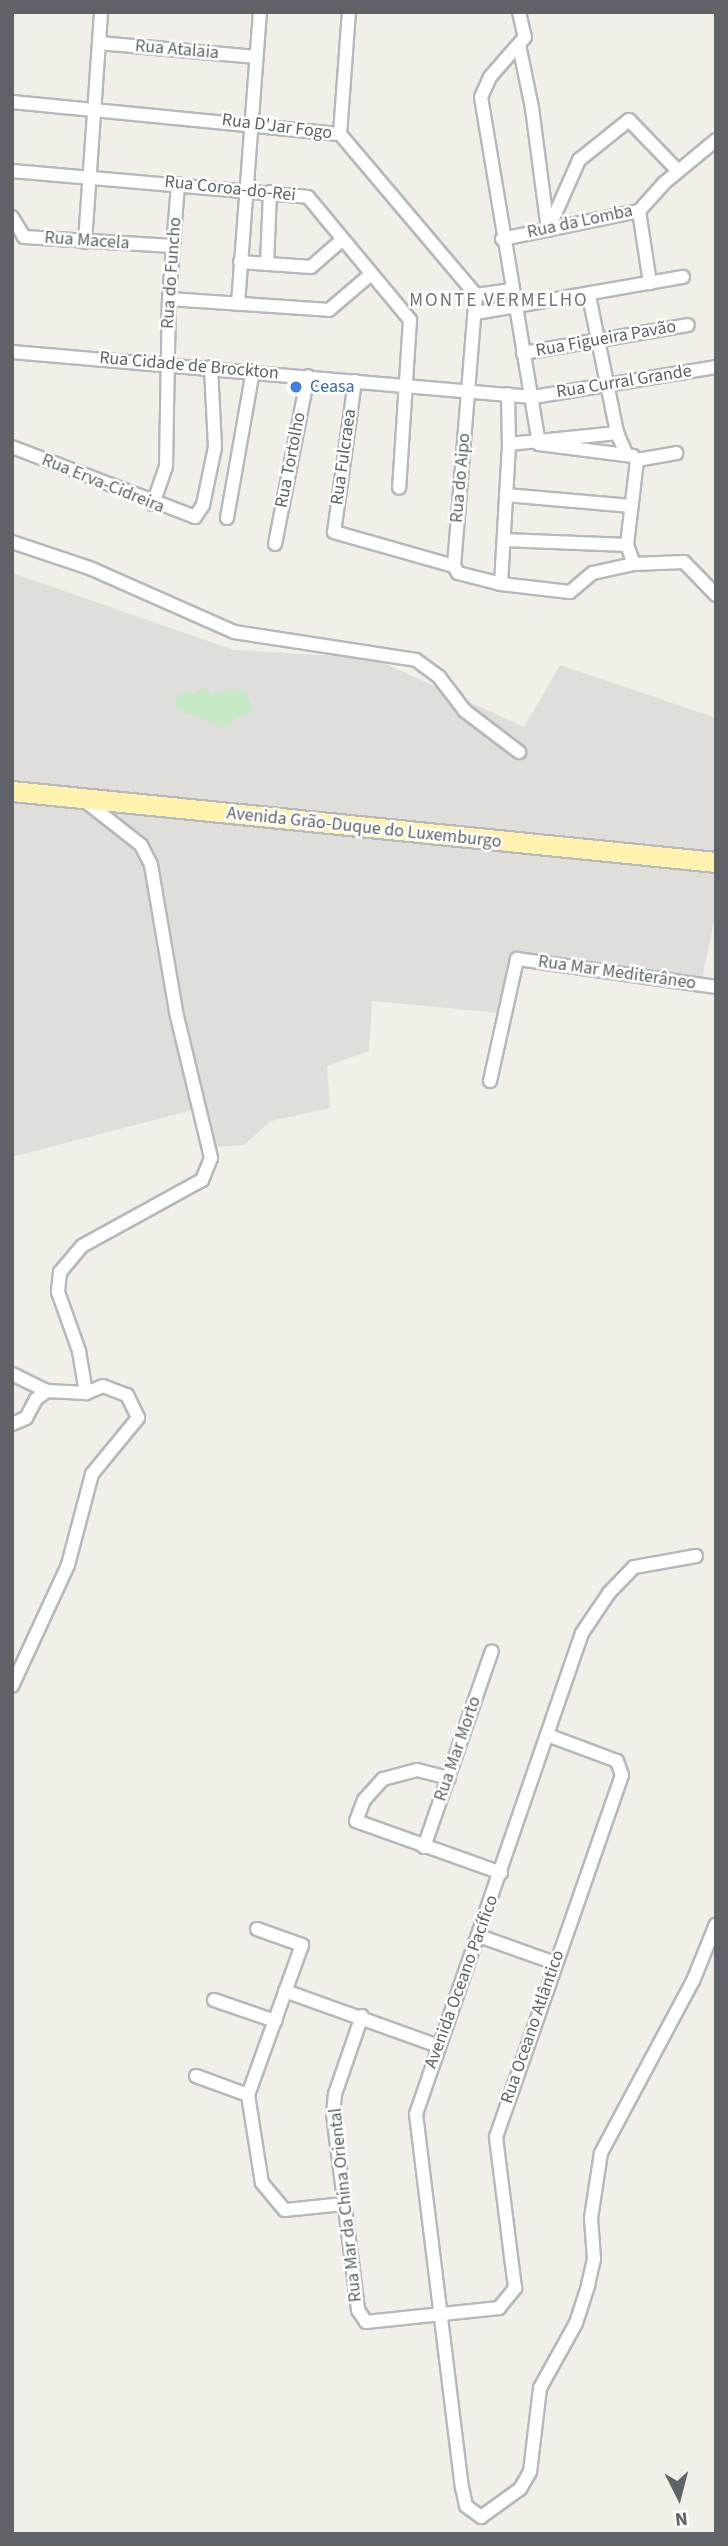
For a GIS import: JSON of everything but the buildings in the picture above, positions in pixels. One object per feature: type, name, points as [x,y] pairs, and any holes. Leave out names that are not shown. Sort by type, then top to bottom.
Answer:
[{"type":"main road","name":"Avenida Grão-Duque do Luxemburgo","points":[[12,791],[716,863]]},
{"type":"street","points":[[85,242],[101,12]]},
{"type":"street","points":[[237,304],[260,12]]},
{"type":"street","points":[[340,134],[349,12]]},
{"type":"street","points":[[519,12],[526,30],[519,45],[490,77],[481,97],[513,308],[533,397],[539,444]]},
{"type":"street","name":"Rua Atalaia","points":[[99,43],[256,57]]},
{"type":"street","points":[[519,45],[548,230]]},
{"type":"street","name":"Rua D'Jar Fogo","points":[[12,102],[250,123],[340,134],[476,295]]},
{"type":"street","points":[[548,230],[579,160],[629,120],[678,172]]},
{"type":"street","name":"Rua da Lomba","points":[[502,239],[639,211],[678,172],[716,140]]},
{"type":"street","name":"Rua Coroa-do-Rei","points":[[12,171],[308,197],[410,320],[399,488]]},
{"type":"street","name":"Rua do Funcho","points":[[153,504],[166,467],[169,299],[178,184]]},
{"type":"street","points":[[267,264],[270,192]]},
{"type":"street","points":[[639,211],[650,283]]},
{"type":"street","name":"Rua Macela","points":[[12,217],[24,237],[173,246]]},
{"type":"street","points":[[240,262],[311,267],[342,240]]},
{"type":"street","points":[[169,299],[329,310],[371,274]]},
{"type":"street","points":[[476,313],[589,296],[683,277]]},
{"type":"street","points":[[476,295],[510,290]]},
{"type":"street","name":"Rua do Aipo","points":[[454,566],[476,295]]},
{"type":"street","points":[[589,296],[596,342],[617,433],[632,456],[632,506],[627,545],[634,564]]},
{"type":"street","name":"Rua Figueira Pavão","points":[[523,353],[688,325]]},
{"type":"street","name":"Rua Cidade de Brockton","points":[[12,352],[167,363],[533,397]]},
{"type":"street","name":"Rua Erva-Cidreira","points":[[12,447],[153,504],[195,517],[203,505],[215,447],[211,367]]},
{"type":"street","name":"Rua Curral Grande","points":[[533,397],[716,367]]},
{"type":"street","points":[[227,518],[253,371]]},
{"type":"street","name":"Rua Tortolho","points":[[275,544],[308,376]]},
{"type":"street","name":"Rua Fulcraea","points":[[355,381],[334,532],[454,566]]},
{"type":"street","points":[[501,584],[509,444],[509,394]]},
{"type":"street","points":[[539,444],[617,433]]},
{"type":"street","points":[[509,444],[539,444],[632,456],[676,453]]},
{"type":"street","points":[[506,495],[632,506]]},
{"type":"street","points":[[504,540],[627,545]]},
{"type":"street","points":[[12,542],[92,569],[234,632],[416,660],[439,677],[465,711],[519,752]]},
{"type":"street","points":[[454,566],[458,573],[501,584],[570,592],[593,573],[634,564],[684,562],[716,595]]},
{"type":"street","points":[[82,799],[141,845],[151,865],[176,1012],[211,1158],[202,1180],[82,1246],[60,1272],[58,1292],[79,1351],[86,1393]]},
{"type":"street","name":"Rua Mar Mediterâneo","points":[[490,1081],[517,959],[716,987]]},
{"type":"street","points":[[12,1374],[47,1391],[86,1393],[103,1386],[127,1395],[138,1418],[92,1474],[68,1565],[12,1686]]},
{"type":"street","points":[[12,1424],[26,1418],[36,1399],[47,1391]]},
{"type":"street","name":"Avenida Oceano Pacífico","points":[[696,1556],[634,1567],[609,1593],[582,1633],[550,1736],[416,2114],[462,2487],[466,2506],[481,2517],[520,2489],[530,2472],[540,2388],[576,2323],[594,2259],[593,2197],[601,2153],[693,1981],[716,1924]]},
{"type":"street","name":"Rua Mar Morto","points":[[424,1847],[492,1651]]},
{"type":"street","name":"Rua Oceano Atlântico","points":[[439,2315],[499,2308],[514,2288],[496,2137],[622,1775],[617,1760],[550,1736]]},
{"type":"street","points":[[449,1778],[417,1770],[383,1779],[364,1800],[356,1821],[501,1873]]},
{"type":"street","points":[[257,1929],[302,1945],[248,2095],[262,2183],[272,2199],[285,2210],[343,2204]]},
{"type":"street","points":[[479,1936],[555,1963]]},
{"type":"street","points":[[285,1991],[362,2015],[439,2046]]},
{"type":"street","points":[[214,2000],[275,2021]]},
{"type":"street","name":"Rua Mar da China Oriental","points":[[362,2015],[335,2094],[343,2204],[358,2310],[366,2322],[439,2315]]},
{"type":"street","points":[[196,2076],[248,2095]]},
{"type":"shaded area","points":[[12,573],[234,650],[373,658],[524,727],[560,665],[716,718],[716,912],[699,993],[522,965],[511,1014],[372,1001],[369,1051],[327,1066],[330,1108],[271,1121],[244,1145],[216,1147],[204,1107],[12,1157]]},
{"type":"green space","points":[[205,687],[212,696],[232,689],[244,691],[254,710],[232,720],[227,728],[178,710],[175,700],[184,691],[194,693]]},
{"type":"place","name":"Ceasa","points":[[296,387]]},
{"type":"district","name":"MONTE VERMELHO","points":[[499,301]]}]
